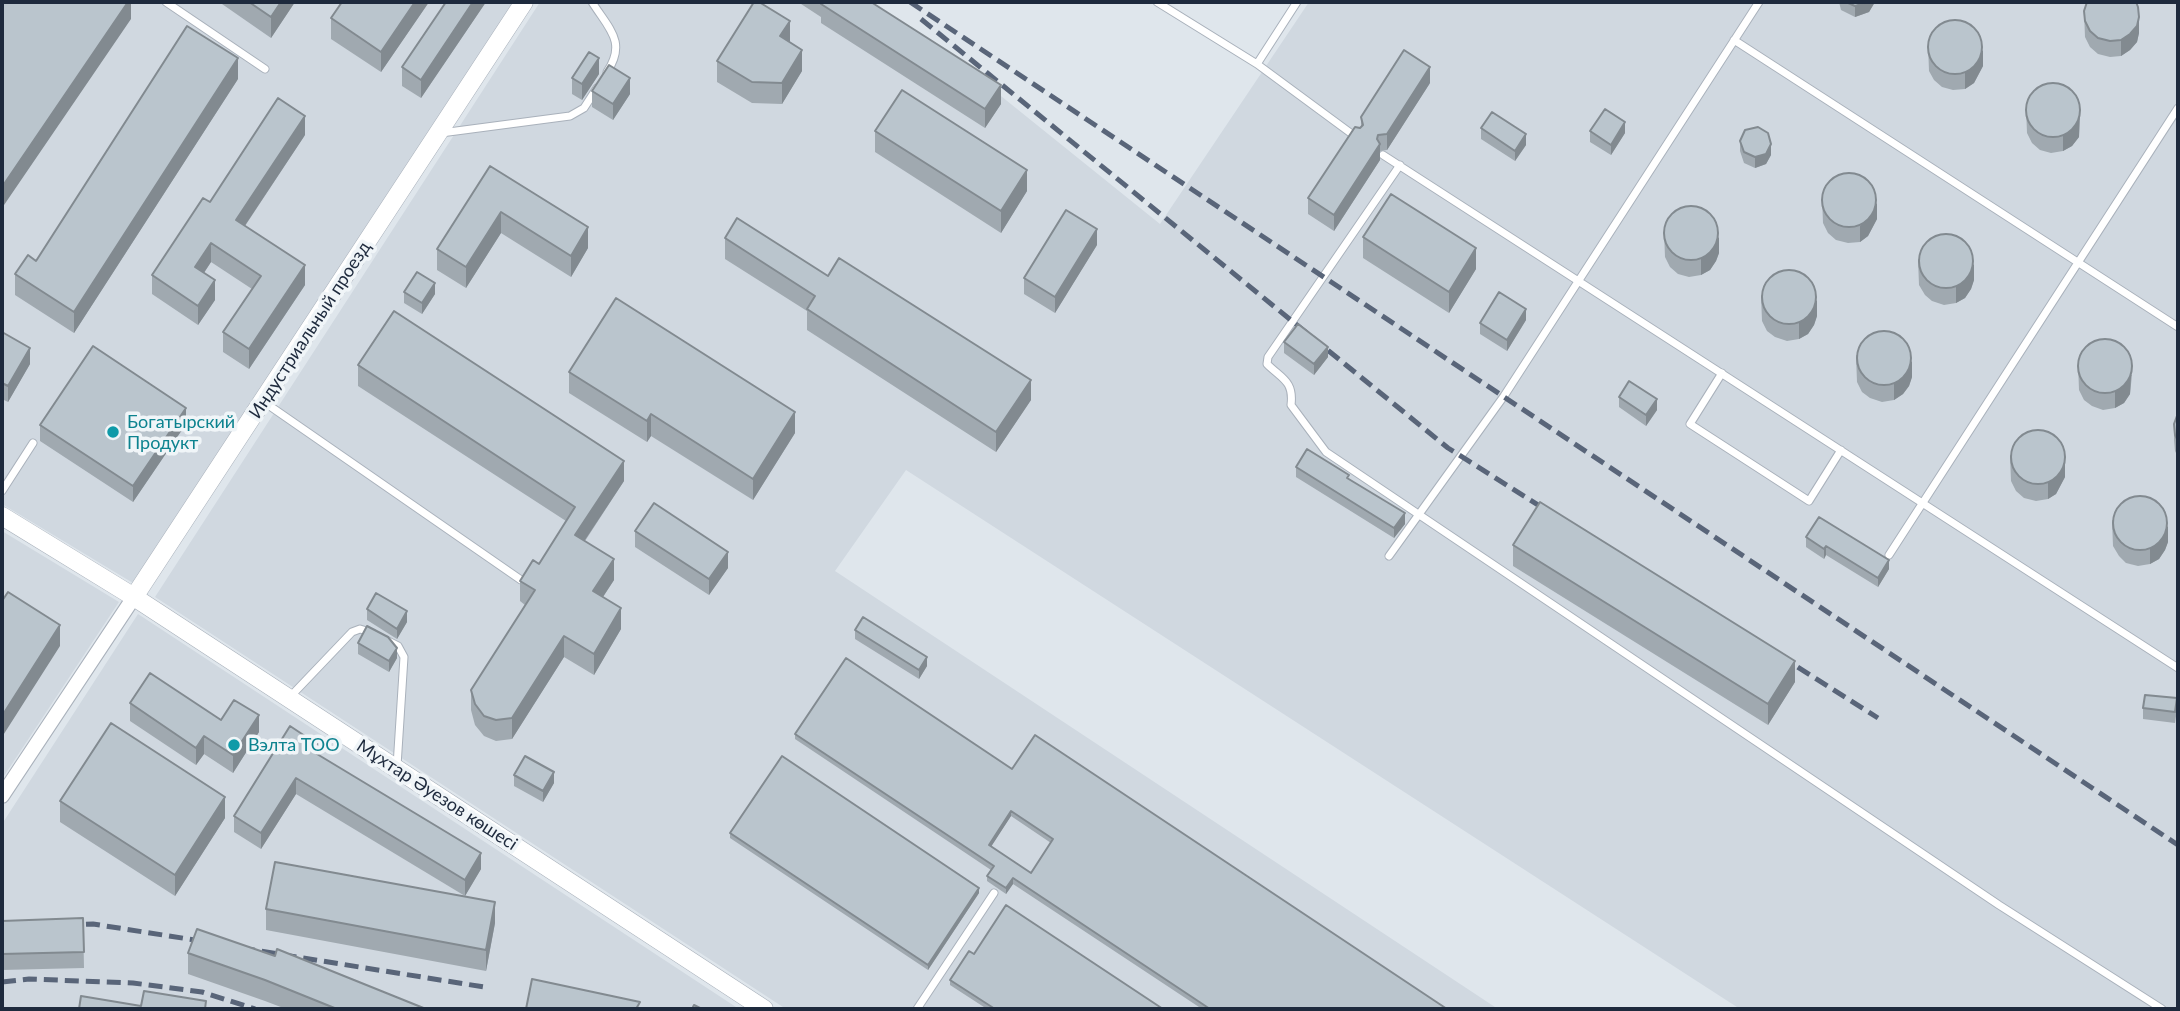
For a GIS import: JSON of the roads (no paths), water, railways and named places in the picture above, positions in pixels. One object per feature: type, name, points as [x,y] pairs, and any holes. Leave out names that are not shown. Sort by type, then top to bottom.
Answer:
[{"type":"street","name":"Индустриальный проезд","points":[[2,796],[524,2]]},
{"type":"street","name":"Мұхтар Әуезов көшесі","points":[[2,516],[134,597],[764,1009]]},
{"type":"lane","points":[[166,2],[265,69]]},
{"type":"lane","points":[[439,133],[570,116],[584,108],[616,59],[618,50],[612,34],[592,2]]},
{"type":"lane","points":[[1157,2],[1257,64],[1358,138]]},
{"type":"lane","points":[[1257,64],[1297,2]]},
{"type":"lane","points":[[1389,556],[1504,396],[1759,2]]},
{"type":"lane","points":[[1734,40],[2178,327]]},
{"type":"lane","points":[[1889,555],[2178,108]]},
{"type":"lane","points":[[1383,155],[2178,668]]},
{"type":"lane","points":[[1400,165],[1268,357],[1268,364],[1289,384],[1293,392],[1291,405],[1326,452],[1998,905],[2162,1009]]},
{"type":"lane","points":[[1722,373],[1690,424],[1809,501],[1842,450]]},
{"type":"lane","points":[[263,402],[521,580]]},
{"type":"lane","points":[[2,491],[33,443]]},
{"type":"lane","points":[[289,698],[356,630],[369,630],[398,646],[404,661],[397,770]]},
{"type":"lane","points":[[917,1009],[994,893]]},
{"type":"railway","points":[[910,2],[2178,845]]},
{"type":"railway","points":[[921,19],[1448,448],[1554,515]]},
{"type":"railway","points":[[1780,656],[1878,718]]},
{"type":"railway","points":[[65,925],[93,924],[214,943]]},
{"type":"railway","points":[[241,948],[484,987]]},
{"type":"railway","points":[[2,982],[29,979],[133,983],[202,992],[255,1009]]},
{"type":"place","name":"Богатырский Продукт","points":[[113,432]]},
{"type":"place","name":"Вэлта ТОО","points":[[234,745]]}]
